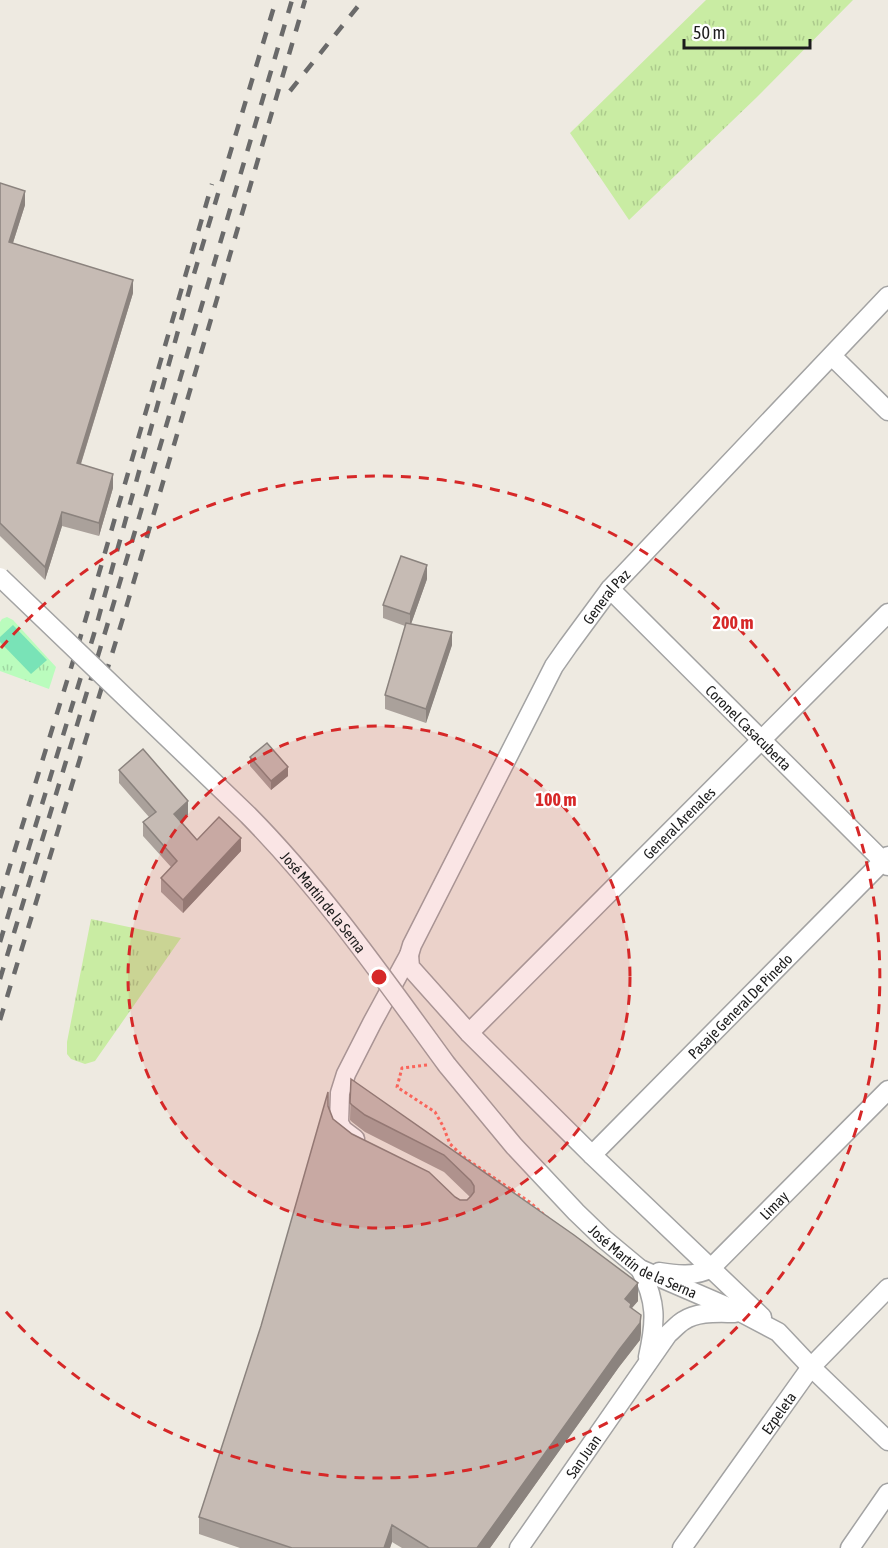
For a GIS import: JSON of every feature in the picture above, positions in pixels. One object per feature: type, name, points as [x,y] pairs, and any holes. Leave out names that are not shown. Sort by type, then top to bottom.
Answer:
[{"type":"street","name":"General Paz","points":[[369,1146],[359,1142],[343,1130],[339,1123],[340,1093],[346,1074],[409,955],[412,945],[554,666],[610,589],[888,296]]},
{"type":"street","points":[[832,356],[888,411]]},
{"type":"street","name":"José Martín de la Serna","points":[[0,578],[279,846],[347,929],[447,1065],[514,1146],[576,1212],[640,1269],[742,1313],[778,1332]]},
{"type":"street","name":"Coronel Casacuberta","points":[[610,589],[886,861]]},
{"type":"street","name":"General Arenales","points":[[469,1034],[888,613]]},
{"type":"street","name":"Pasaje General De Pinedo","points":[[592,1155],[886,861]]},
{"type":"street","name":"José Martín de la Serna","points":[[409,955],[410,967],[469,1034],[888,1441]]},
{"type":"street","name":"Limay","points":[[711,1268],[888,1090]]},
{"type":"street","points":[[640,1269],[673,1274],[693,1274],[711,1268]]},
{"type":"street","name":"San Juan","points":[[640,1269],[649,1286],[654,1318],[654,1331],[647,1362]]},
{"type":"street","name":"Ezpeleta","points":[[682,1548],[811,1367],[888,1288]]},
{"type":"street","name":"San Juan","points":[[526,1545],[668,1334],[683,1321],[699,1314],[742,1313]]},
{"type":"street","points":[[850,1548],[888,1493]]},
{"type":"path","points":[[402,1068],[397,1087],[435,1112],[450,1144],[465,1158],[531,1203],[556,1226]]},
{"type":"green space","points":[[706,0],[853,0],[756,98],[629,220],[570,133]]},
{"type":"green space","points":[[7,617],[13,620],[56,667],[49,689],[0,671],[0,622]]},
{"type":"green space","points":[[13,625],[47,660],[31,674],[0,642],[0,637]]},
{"type":"green space","points":[[91,919],[181,938],[95,1061],[85,1064],[71,1059],[67,1054],[67,1042]]},
{"type":"building","points":[[0,183],[25,191],[9,242],[133,280],[77,463],[113,474],[99,523],[62,512],[45,567],[0,523]]},
{"type":"building","points":[[401,556],[427,565],[410,614],[383,605]]},
{"type":"building","points":[[406,623],[452,632],[426,709],[385,695]]},
{"type":"building","points":[[267,743],[288,767],[271,781],[250,757]]},
{"type":"building","points":[[143,749],[188,801],[174,814],[197,840],[219,817],[241,838],[183,900],[161,878],[177,861],[143,822],[156,812],[119,770]]},
{"type":"building","points":[[351,1079],[574,1235],[638,1283],[625,1299],[631,1304],[630,1307],[641,1315],[640,1323],[477,1548],[429,1548],[392,1525],[384,1548],[292,1548],[199,1517],[261,1326],[328,1092],[328,1106],[333,1119],[352,1134],[429,1172],[460,1200],[467,1200],[474,1192],[471,1181],[444,1155],[365,1115],[352,1105],[350,1103]]},
{"type":"railway","points":[[0,942],[94,634],[191,284],[276,0]]},
{"type":"railway","points":[[0,979],[292,0]]},
{"type":"railway","points":[[0,1020],[123,618],[305,0]]},
{"type":"railway","points":[[290,91],[363,0]]},
{"type":"railway","points":[[0,898],[79,642],[212,184]]}]
